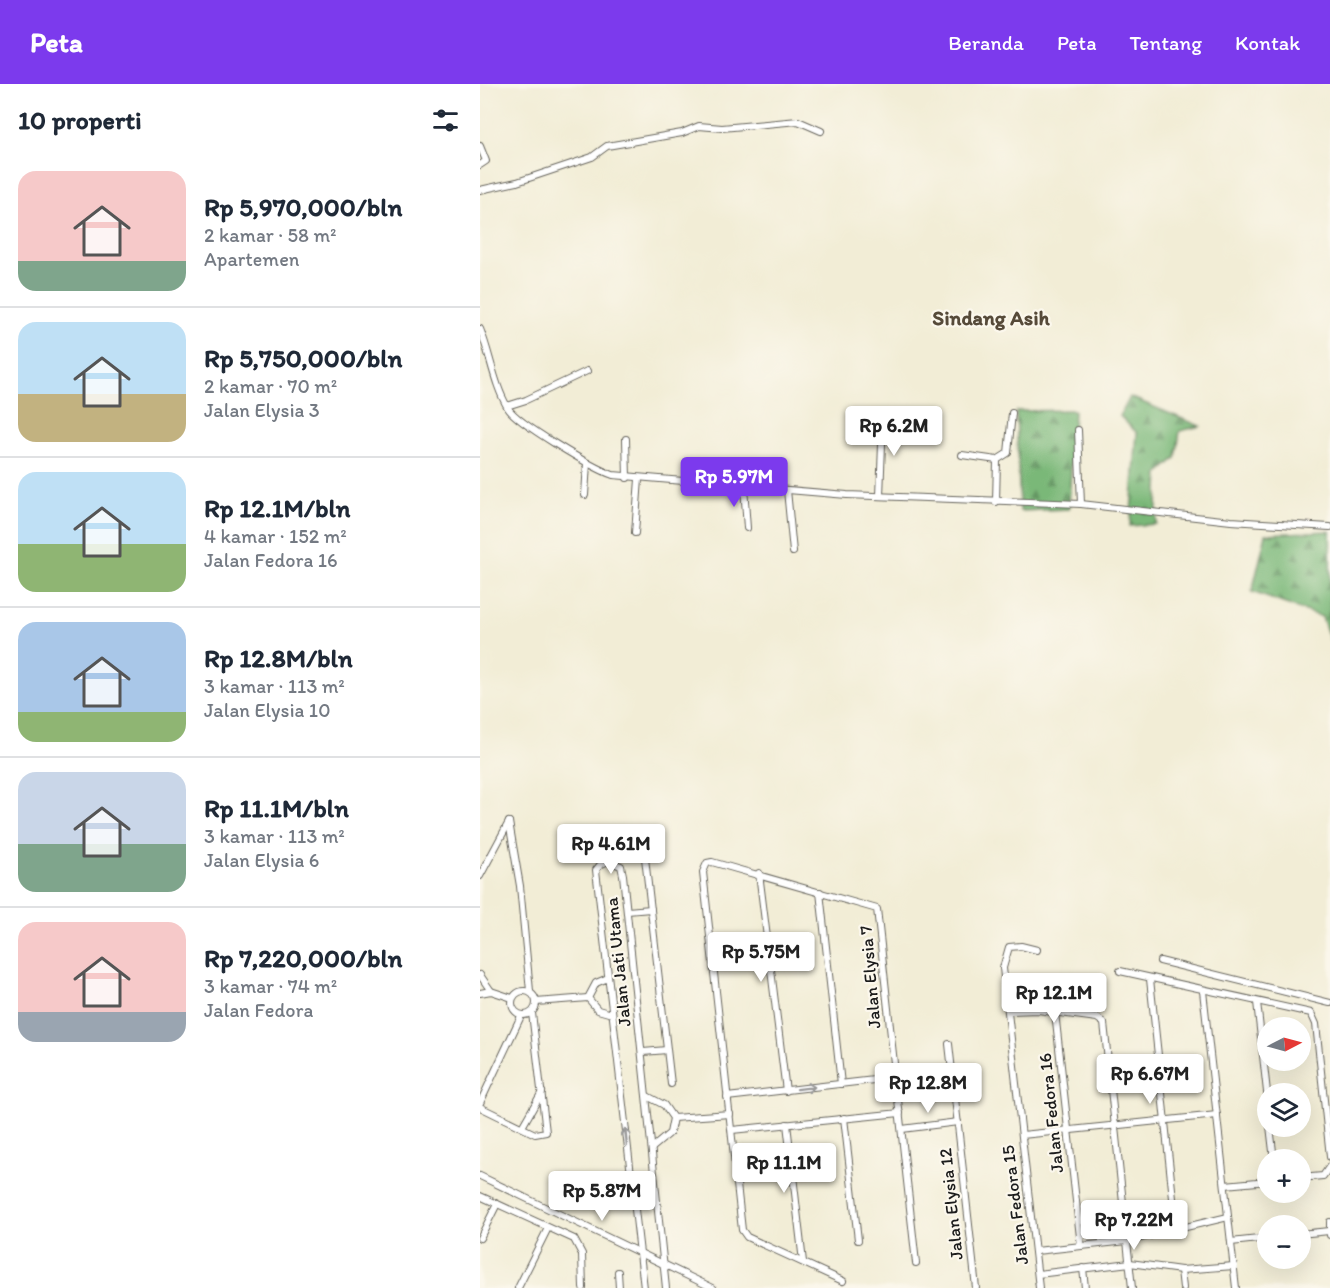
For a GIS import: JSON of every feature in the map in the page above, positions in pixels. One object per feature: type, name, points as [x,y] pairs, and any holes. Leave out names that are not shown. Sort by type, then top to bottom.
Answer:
[{"type":"street","points":[[480,181],[481,190],[517,182],[592,158],[607,146],[682,133],[699,126],[722,128],[798,121],[821,130]]},
{"type":"street","points":[[480,146],[486,161],[480,165]]},
{"type":"street","points":[[480,329],[507,406],[520,422],[575,453],[587,463],[613,475],[639,479],[880,496],[1081,504],[1231,521],[1330,527]]},
{"type":"street","points":[[507,406],[526,400],[587,371]]},
{"type":"street","points":[[962,455],[997,460],[1008,453],[1012,413]]},
{"type":"street","points":[[880,496],[883,418]]},
{"type":"street","points":[[1078,430],[1081,504]]},
{"type":"street","points":[[626,439],[627,478]]},
{"type":"street","points":[[996,502],[997,460]]},
{"type":"street","points":[[585,495],[587,463]]},
{"type":"street","points":[[635,533],[639,479]]},
{"type":"street","points":[[744,487],[747,528]]},
{"type":"street","points":[[787,490],[793,552]]},
{"type":"street","points":[[480,876],[509,822],[519,875],[531,991],[536,1002],[532,1013],[546,1132],[535,1134],[480,1105],[521,1016]]},
{"type":"street","points":[[645,858],[671,1084]]},
{"type":"street","name":"Jalan Jati Utama","points":[[644,1288],[638,1252],[596,870],[608,861],[621,866],[627,910],[666,1288]]},
{"type":"street","points":[[841,1084],[820,892],[759,873],[708,863],[703,872],[742,1230],[747,1237],[843,1281]]},
{"type":"street","points":[[759,873],[786,1091]]},
{"type":"street","name":"Jalan Elysia 7","points":[[820,892],[877,909],[916,1263]]},
{"type":"street","points":[[627,910],[651,909]]},
{"type":"street","name":"Jalan Fedora 15","points":[[1038,950],[1021,946],[1009,947],[1004,968],[1039,1288]]},
{"type":"street","points":[[1160,961],[1330,1003]]},
{"type":"street","points":[[1120,971],[1203,991],[1304,1011],[1314,1018],[1330,1157]]},
{"type":"street","points":[[480,975],[491,991]]},
{"type":"street","points":[[588,998],[596,983],[608,978]]},
{"type":"street","points":[[1150,979],[1176,1227]]},
{"type":"street","points":[[480,993],[491,991],[512,998]]},
{"type":"street","points":[[521,1016],[512,1006],[512,998],[517,993],[531,991]]},
{"type":"street","points":[[1203,991],[1236,1288]]},
{"type":"street","points":[[1007,993],[1029,998]]},
{"type":"street","points":[[536,1002],[588,998]]},
{"type":"street","points":[[588,998],[598,1010],[612,1014]]},
{"type":"street","points":[[1257,1002],[1266,1083]]},
{"type":"street","points":[[1009,1011],[1028,1009],[1055,1012],[1101,1019],[1104,1023],[1132,1288]]},
{"type":"street","name":"Jalan Fedora 16","points":[[1055,1012],[1081,1246]]},
{"type":"street","points":[[521,1016],[532,1013]]},
{"type":"street","name":"Jalan Elysia 12","points":[[949,1044],[976,1288]]},
{"type":"street","points":[[643,1052],[667,1050]]},
{"type":"street","points":[[727,1097],[952,1071]]},
{"type":"street","points":[[522,1127],[542,1091]]},
{"type":"street","points":[[647,1096],[664,1105],[673,1118],[670,1133],[652,1148]]},
{"type":"street","points":[[732,1130],[900,1113]]},
{"type":"street","points":[[673,1118],[730,1114]]},
{"type":"street","points":[[1022,1135],[1217,1115]]},
{"type":"street","points":[[844,1118],[858,1240]]},
{"type":"street","points":[[902,1129],[957,1122]]},
{"type":"street","points":[[788,1124],[804,1262]]},
{"type":"street","points":[[1311,1177],[1323,1176],[1330,1166]]},
{"type":"street","points":[[480,1176],[713,1288]]},
{"type":"street","points":[[1225,1185],[1257,1182]]},
{"type":"street","points":[[480,1196],[579,1244],[583,1288]]},
{"type":"street","points":[[480,1238],[497,1204]]},
{"type":"street","points":[[1036,1251],[1127,1241],[1176,1227],[1228,1217]]},
{"type":"street","points":[[1311,1234],[1329,1233],[1330,1222]]},
{"type":"street","points":[[518,1288],[548,1228]]},
{"type":"street","points":[[1231,1242],[1257,1239]]},
{"type":"street","points":[[1038,1274],[1130,1263],[1181,1270],[1233,1266]]},
{"type":"street","points":[[1083,1269],[1085,1288]]},
{"type":"street","points":[[1181,1270],[1183,1288]]},
{"type":"street","points":[[618,1272],[619,1288]]},
{"type":"green space","points":[[1130,397],[1200,426],[1180,431],[1176,458],[1159,473],[1156,524],[1130,526],[1137,433],[1120,416]]},
{"type":"green space","points":[[1074,410],[1069,509],[1020,511],[1016,411]]},
{"type":"green space","points":[[1330,531],[1330,640],[1322,617],[1252,592],[1266,534]]},
{"type":"district","name":"Sindang Asih","points":[[991,317]]}]
